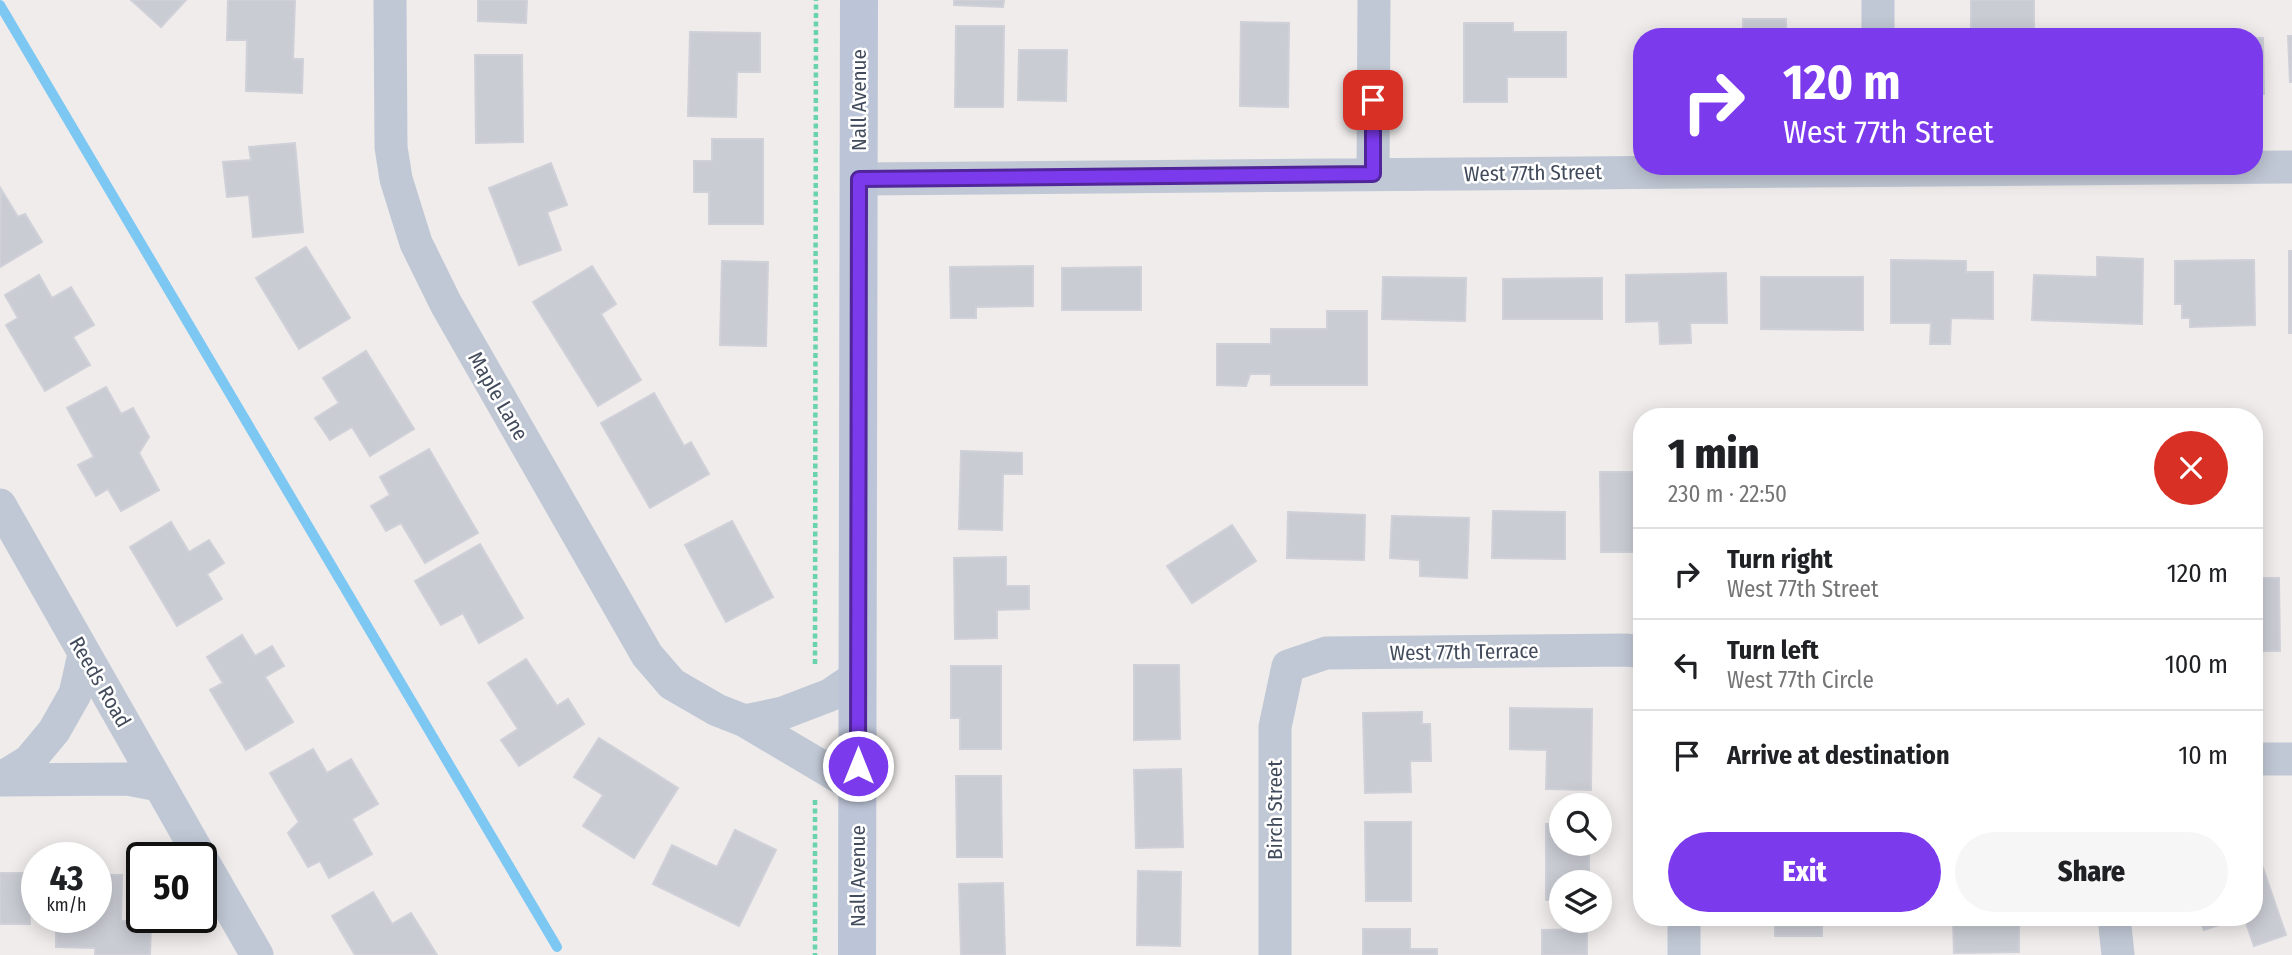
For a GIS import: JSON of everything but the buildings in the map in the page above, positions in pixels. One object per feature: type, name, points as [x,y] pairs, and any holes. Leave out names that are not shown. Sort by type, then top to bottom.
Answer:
[{"type":"main road","name":"Nall Avenue","points":[[857,955],[859,0]]},
{"type":"street","name":"Maple Lane","points":[[390,0],[391,147],[396,179],[416,243],[446,304],[647,655],[672,684],[717,710],[746,721],[858,789]]},
{"type":"street","points":[[1373,174],[1374,0]]},
{"type":"street","points":[[1878,0],[1878,28]]},
{"type":"street","name":"West 77th Street","points":[[2263,167],[2292,167]]},
{"type":"street","name":"West 77th Street","points":[[859,179],[1633,171]]},
{"type":"street","name":"Reeds Road","points":[[0,505],[192,842]]},
{"type":"street","name":"West 77th Terrace","points":[[1288,666],[1326,653],[1633,651]]},
{"type":"street","points":[[0,779],[29,761],[54,730],[75,694],[84,654]]},
{"type":"street","name":"Birch Street","points":[[1275,955],[1275,727],[1288,666]]},
{"type":"street","points":[[746,721],[783,713],[830,695],[858,676]]},
{"type":"street","points":[[2263,759],[2292,759]]},
{"type":"street","points":[[0,779],[127,779],[159,785]]},
{"type":"street","name":"Reeds Road","points":[[217,886],[257,955]]},
{"type":"street","points":[[1684,926],[1684,955]]},
{"type":"street","points":[[2115,926],[2118,955]]},
{"type":"path","points":[[815,675],[816,0]]},
{"type":"path","points":[[815,792],[815,955]]},
{"type":"waterway","points":[[0,5],[557,947]]},
{"type":"route","points":[[858,766],[859,179],[1373,174],[1373,100]]}]
